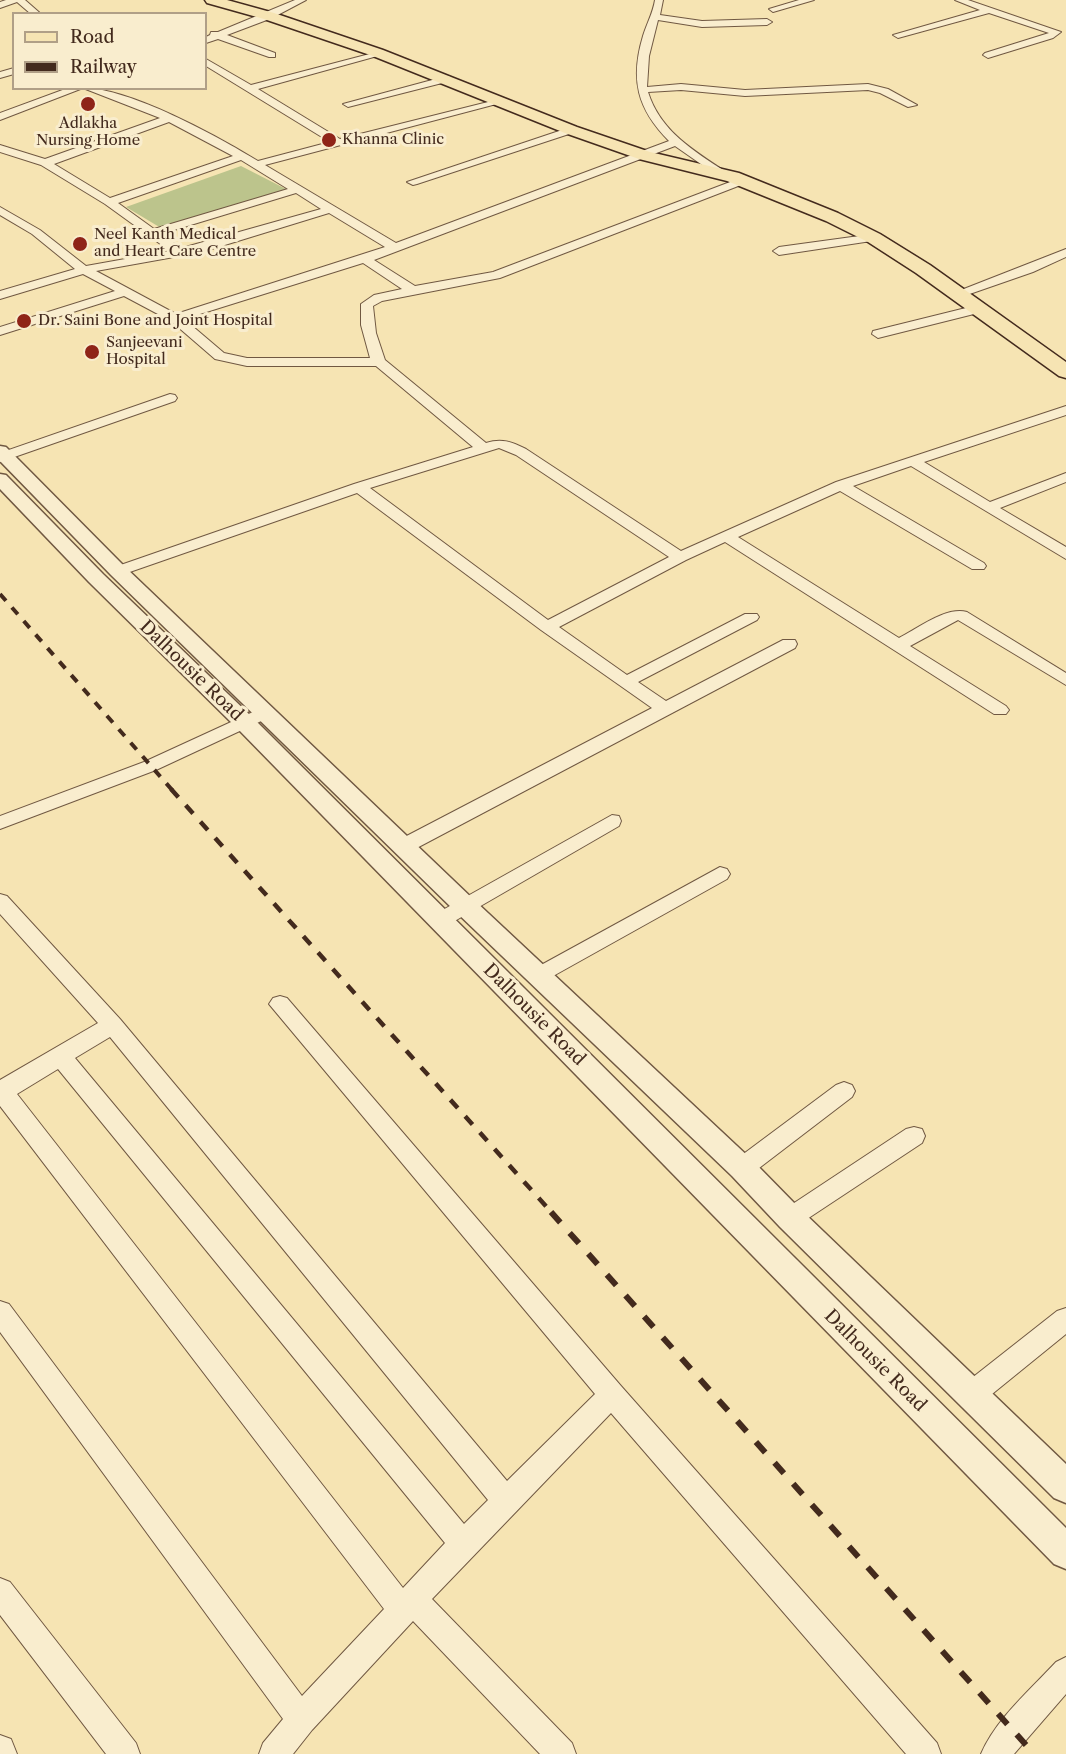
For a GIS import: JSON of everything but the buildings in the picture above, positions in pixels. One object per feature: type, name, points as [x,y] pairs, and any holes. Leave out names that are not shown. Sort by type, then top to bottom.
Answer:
[{"type":"main road","points":[[212,0],[269,16],[378,53],[571,130],[645,156],[722,174],[831,217],[874,238],[1066,372]]},
{"type":"street","points":[[0,5],[17,0],[34,12]]},
{"type":"street","points":[[207,40],[269,16],[302,0]]},
{"type":"street","points":[[659,0],[657,17],[646,42],[642,90],[650,108],[677,142],[722,174]]},
{"type":"street","points":[[773,9],[810,0]]},
{"type":"street","points":[[958,0],[1056,32],[1050,36],[988,55]]},
{"type":"street","points":[[898,35],[989,10]]},
{"type":"street","points":[[657,17],[702,24],[767,22]]},
{"type":"street","points":[[207,32],[272,55]]},
{"type":"street","points":[[250,88],[378,53]]},
{"type":"street","points":[[207,63],[338,142]]},
{"type":"street","points":[[348,104],[447,80]]},
{"type":"street","points":[[642,90],[681,87],[745,93],[868,87],[884,91],[912,105]]},
{"type":"street","points":[[0,117],[73,90]]},
{"type":"street","points":[[93,90],[170,118],[258,164],[395,248]]},
{"type":"street","points":[[258,164],[500,100]]},
{"type":"street","points":[[45,163],[170,118]]},
{"type":"street","points":[[413,182],[571,130]]},
{"type":"street","points":[[175,318],[365,259],[645,156],[677,142]]},
{"type":"street","points":[[0,148],[45,163],[110,202],[182,253]]},
{"type":"street","points":[[110,202],[242,156]]},
{"type":"street","points":[[482,447],[379,362],[375,356],[365,306],[378,298],[480,279],[507,271],[742,181]]},
{"type":"street","points":[[155,232],[299,189]]},
{"type":"street","points":[[0,295],[84,270],[182,253],[332,209]]},
{"type":"street","points":[[0,210],[36,232],[84,270],[175,318],[214,354],[233,361],[379,362]]},
{"type":"street","points":[[779,251],[874,238]]},
{"type":"street","points":[[957,294],[1011,276],[1066,253]]},
{"type":"street","points":[[365,259],[412,290]]},
{"type":"street","points":[[0,332],[125,292]]},
{"type":"street","points":[[878,334],[978,309]]},
{"type":"street","points":[[3,462],[170,398]]},
{"type":"street","points":[[547,627],[680,557],[841,485],[1066,410]]},
{"type":"street","points":[[118,571],[482,447],[506,445],[521,452],[680,557]]},
{"type":"street","points":[[912,461],[1066,554]]},
{"type":"street","name":"Dalhousie Road","points":[[3,462],[118,571],[255,717],[439,921],[1066,1552]]},
{"type":"street","name":"Dalhousie Road","points":[[3,462],[96,578],[404,846],[741,1168],[1066,1487]]},
{"type":"street","points":[[989,507],[1066,477]]},
{"type":"street","points":[[841,485],[978,566]]},
{"type":"street","points":[[359,487],[547,627],[665,709]]},
{"type":"street","points":[[726,536],[1000,710]]},
{"type":"street","points":[[899,645],[952,616],[961,615],[1062,672]]},
{"type":"street","points":[[626,682],[751,617]]},
{"type":"street","points":[[404,846],[789,644]]},
{"type":"street","points":[[0,823],[150,766],[255,717]]},
{"type":"street","points":[[439,921],[612,821]]},
{"type":"street","points":[[539,975],[720,874]]},
{"type":"street","points":[[0,901],[112,1025],[506,1500]]},
{"type":"street","points":[[280,1004],[612,1395],[926,1754]]},
{"type":"street","points":[[112,1025],[1,1091],[408,1605],[561,1754]]},
{"type":"street","points":[[60,1056],[463,1544]]},
{"type":"street","points":[[741,1168],[843,1091]]},
{"type":"street","points":[[790,1218],[914,1136]]},
{"type":"street","points":[[0,1312],[301,1719]]},
{"type":"street","points":[[972,1394],[1066,1319]]},
{"type":"street","points":[[274,1754],[301,1719],[463,1544],[612,1395]]},
{"type":"street","points":[[0,1592],[125,1754]]},
{"type":"street","points":[[996,1754],[1013,1731],[1066,1672]]},
{"type":"green space","points":[[241,166],[286,189],[161,228],[126,207]]},
{"type":"railway","points":[[0,594],[173,791]]},
{"type":"railway","points":[[171,789],[553,1214]]},
{"type":"railway","points":[[551,1212],[1034,1754]]},
{"type":"place","name":"Adlakha Nursing Home","points":[[88,104]]},
{"type":"place","name":"Khanna Clinic","points":[[329,140]]},
{"type":"place","name":"Neel Kanth Medical and Heart Care Centre","points":[[80,244]]},
{"type":"place","name":"Dr. Saini Bone and Joint Hospital","points":[[24,321]]},
{"type":"place","name":"Sanjeevani Hospital","points":[[92,352]]}]
